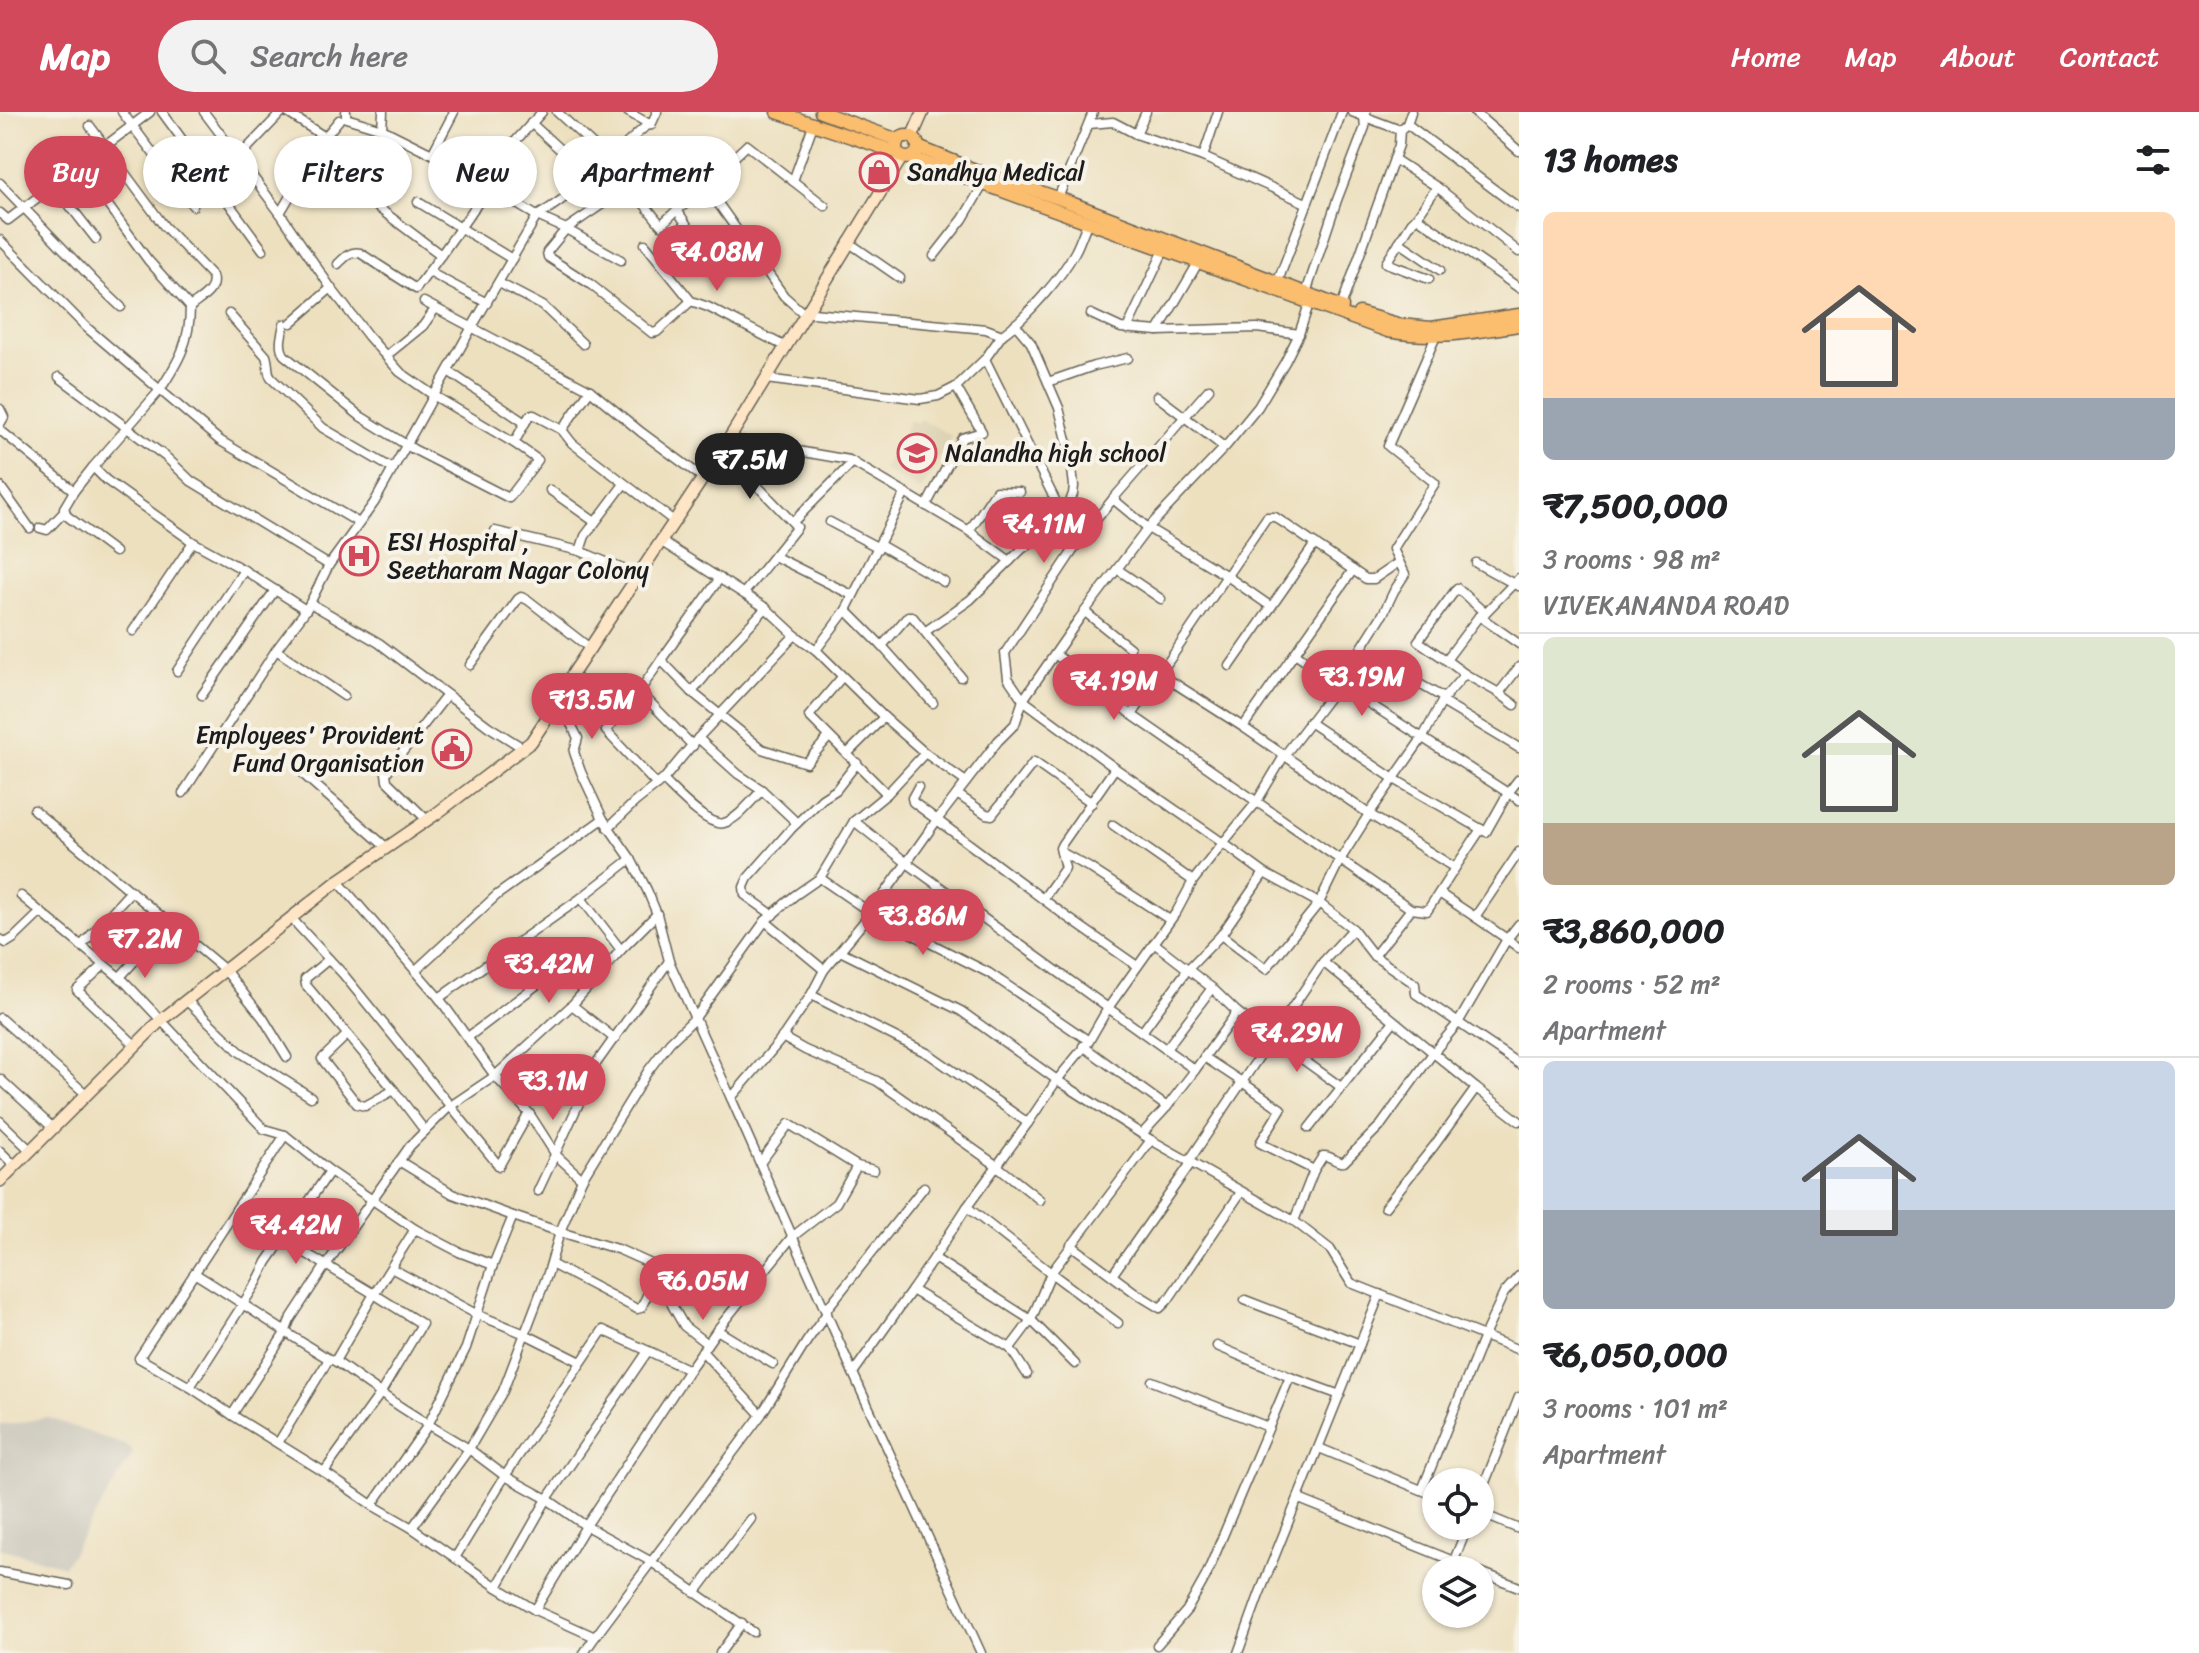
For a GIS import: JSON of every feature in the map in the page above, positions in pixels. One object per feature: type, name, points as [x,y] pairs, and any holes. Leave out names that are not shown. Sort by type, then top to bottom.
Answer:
[{"type":"main road","points":[[777,112],[813,125],[906,148],[1058,198],[1278,281],[1308,298],[1388,331],[1436,336],[1519,325]]},
{"type":"main road","points":[[821,112],[983,185],[1198,263],[1308,298],[1401,325],[1431,328],[1519,315]]},
{"type":"street","points":[[122,112],[143,139]]},
{"type":"street","points":[[119,136],[150,112]]},
{"type":"street","points":[[162,112],[263,250]]},
{"type":"street","points":[[204,112],[222,136]]},
{"type":"street","points":[[258,138],[284,112],[323,136]]},
{"type":"street","points":[[328,112],[382,129],[428,152]]},
{"type":"street","points":[[382,129],[383,112]]},
{"type":"street","points":[[441,136],[454,112]]},
{"type":"street","points":[[519,136],[542,112]]},
{"type":"street","points":[[557,112],[583,136]]},
{"type":"street","points":[[628,112],[651,125]]},
{"type":"street","points":[[634,136],[651,125],[657,112]]},
{"type":"street","points":[[0,1181],[160,1021],[338,881],[427,820],[531,742],[807,314],[906,148],[923,112]]},
{"type":"street","points":[[1058,198],[1093,112]]},
{"type":"street","points":[[1136,134],[1146,112]]},
{"type":"street","points":[[1203,157],[1218,114],[1207,112]]},
{"type":"street","points":[[1278,281],[1342,112]]},
{"type":"street","points":[[1352,112],[1403,127],[1519,208]]},
{"type":"street","points":[[1341,307],[1403,127],[1411,112]]},
{"type":"street","points":[[1474,112],[1519,151]]},
{"type":"street","points":[[731,1098],[782,1037],[824,970],[871,913],[937,820],[998,741],[1015,724],[1023,700],[1148,528],[1258,407],[1299,334],[1337,200],[1365,127],[1365,114]]},
{"type":"street","points":[[326,136],[344,117]]},
{"type":"street","points":[[1089,124],[1113,122],[1136,134],[1203,157],[1306,203]]},
{"type":"street","points":[[531,123],[553,143]]},
{"type":"street","points":[[793,181],[813,125]]},
{"type":"street","points":[[90,126],[98,136]]},
{"type":"street","points":[[741,151],[747,145],[825,206]]},
{"type":"street","points":[[1394,159],[1437,187],[1519,252]]},
{"type":"street","points":[[127,174],[164,226],[212,276],[212,288],[190,307]]},
{"type":"street","points":[[0,183],[24,207],[4,223],[0,213]]},
{"type":"street","points":[[258,184],[331,288],[400,372],[538,460],[509,498],[405,444],[360,416],[284,355],[280,341],[287,324],[331,288]]},
{"type":"street","points":[[934,256],[963,219],[983,185]]},
{"type":"street","points":[[1429,279],[1386,263],[1437,187]]},
{"type":"street","points":[[418,202],[512,259]]},
{"type":"street","points":[[183,793],[308,606],[329,565],[374,503],[537,216],[553,207]]},
{"type":"street","points":[[25,208],[121,307]]},
{"type":"street","points":[[72,208],[96,239]]},
{"type":"street","points":[[0,486],[35,528],[47,530],[64,512],[74,491],[93,467],[160,390],[186,344],[190,307],[148,260],[111,208]]},
{"type":"street","points":[[280,213],[283,208]]},
{"type":"street","points":[[379,208],[441,255]]},
{"type":"street","points":[[338,264],[349,254],[360,253],[416,289],[474,208]]},
{"type":"street","points":[[524,208],[621,260]]},
{"type":"street","points":[[597,208],[566,229],[547,252],[548,257],[590,284],[649,332],[657,332],[691,301]]},
{"type":"street","points":[[647,208],[661,225],[680,208]]},
{"type":"street","points":[[724,208],[784,296],[802,312],[986,329],[1002,335]]},
{"type":"street","points":[[677,210],[694,236]]},
{"type":"street","points":[[1417,217],[1519,288]]},
{"type":"street","points":[[766,379],[920,399],[938,396],[956,387],[985,359],[1002,335],[1059,276],[1074,254],[1088,222]]},
{"type":"street","points":[[0,240],[86,327],[219,440],[359,523]]},
{"type":"street","points":[[848,242],[900,278]]},
{"type":"street","points":[[1399,242],[1440,270]]},
{"type":"street","points":[[645,244],[691,301],[786,347]]},
{"type":"street","points":[[1127,329],[1164,250]]},
{"type":"street","points":[[1158,331],[1198,263]]},
{"type":"street","points":[[429,272],[487,303]]},
{"type":"street","points":[[499,283],[543,306],[583,344]]},
{"type":"street","points":[[424,302],[590,390],[702,477]]},
{"type":"street","points":[[386,356],[423,326],[435,309]]},
{"type":"street","points":[[229,314],[266,356],[271,378],[323,428],[393,469]]},
{"type":"street","points":[[1091,314],[1127,329],[1257,328],[1299,334]]},
{"type":"street","points":[[926,631],[970,600],[1022,549],[1064,518],[1074,490],[1070,452],[1059,408],[1030,342],[1015,324]]},
{"type":"street","points":[[853,1373],[996,1165],[1086,1044],[1177,911],[1193,881],[1256,803],[1284,756],[1339,684],[1405,574],[1393,549],[1435,483],[1388,446],[1436,336]]},
{"type":"street","points":[[1048,382],[1128,358]]},
{"type":"street","points":[[985,359],[1064,518],[1082,537]]},
{"type":"street","points":[[448,371],[525,423]]},
{"type":"street","points":[[59,377],[166,457],[191,481],[329,565]]},
{"type":"street","points":[[926,506],[962,438],[982,432],[956,387]]},
{"type":"street","points":[[1209,389],[1082,537],[1005,653],[1008,678],[1023,700],[1264,873],[1319,903],[1353,929],[1374,956],[1415,984],[1416,994],[1519,1064]]},
{"type":"street","points":[[562,430],[590,390]]},
{"type":"street","points":[[1157,396],[1224,447]]},
{"type":"street","points":[[0,409],[4,417],[0,427],[74,491]]},
{"type":"street","points":[[514,443],[530,415],[534,415],[562,430],[572,443],[675,522]]},
{"type":"street","points":[[726,444],[849,460],[969,531],[1010,561]]},
{"type":"street","points":[[726,444],[797,527],[744,593]]},
{"type":"street","points":[[793,522],[853,462]]},
{"type":"street","points":[[93,467],[106,480],[193,542],[275,590],[379,643],[488,726],[523,748]]},
{"type":"street","points":[[580,551],[585,536],[624,484]]},
{"type":"street","points":[[550,490],[595,522]]},
{"type":"street","points":[[969,531],[996,491],[1020,492]]},
{"type":"street","points":[[816,650],[846,610],[905,493]]},
{"type":"street","points":[[1113,499],[1148,528],[1270,606]]},
{"type":"street","points":[[64,512],[115,552]]},
{"type":"street","points":[[1132,715],[1270,516],[1366,579],[1374,579],[1399,562]]},
{"type":"street","points":[[830,522],[944,582]]},
{"type":"street","points":[[495,531],[580,551],[639,576]]},
{"type":"street","points":[[133,631],[193,542]]},
{"type":"street","points":[[662,542],[766,608],[816,650],[925,753],[966,782]]},
{"type":"street","points":[[1230,666],[1315,544]]},
{"type":"street","points":[[776,554],[852,595]]},
{"type":"street","points":[[1446,660],[1482,614],[1518,583],[1476,563]]},
{"type":"street","points":[[1117,569],[1161,599]]},
{"type":"street","points":[[177,671],[244,570]]},
{"type":"street","points":[[1243,727],[1353,570]]},
{"type":"street","points":[[720,578],[639,691],[606,731],[660,782],[705,818],[718,824],[734,817],[762,790]]},
{"type":"street","points":[[1515,705],[1418,641],[1457,588],[1482,614],[1519,644]]},
{"type":"street","points":[[202,695],[275,590]]},
{"type":"street","points":[[470,665],[521,597],[591,649]]},
{"type":"street","points":[[692,692],[766,608]]},
{"type":"street","points":[[846,610],[933,703]]},
{"type":"street","points":[[1085,612],[1130,648]]},
{"type":"street","points":[[882,646],[908,616],[912,616],[961,677]]},
{"type":"street","points":[[608,828],[660,782],[795,635]]},
{"type":"street","points":[[276,650],[344,696]]},
{"type":"street","points":[[1361,651],[1519,748]]},
{"type":"street","points":[[1295,653],[1519,800]]},
{"type":"street","points":[[1055,654],[1132,715],[1411,909],[1427,911],[1481,829]]},
{"type":"street","points":[[661,660],[692,692],[762,749],[805,763],[829,737]]},
{"type":"street","points":[[1499,693],[1519,667]]},
{"type":"street","points":[[1160,674],[1455,868]]},
{"type":"street","points":[[1221,935],[1266,969],[1319,903],[1340,860],[1369,814],[1423,737],[1443,700],[1465,674]]},
{"type":"street","points":[[842,677],[809,716],[887,794]]},
{"type":"street","points":[[639,691],[696,742],[762,790],[797,823]]},
{"type":"street","points":[[427,820],[387,781],[386,773],[447,695]]},
{"type":"street","points":[[559,700],[578,738],[574,752],[581,772],[608,828],[631,859],[657,914],[669,961],[981,1653]]},
{"type":"street","points":[[847,754],[884,717]]},
{"type":"street","points":[[1309,722],[1394,779],[1486,832],[1519,779]]},
{"type":"street","points":[[412,1528],[469,1449],[503,1391],[582,1179],[648,1071],[670,1042],[695,1018],[765,921],[820,878],[854,821],[887,794],[925,753]]},
{"type":"street","points":[[957,794],[992,815],[1034,762],[1092,803]]},
{"type":"street","points":[[773,915],[745,895],[748,878],[797,823],[836,790],[857,763]]},
{"type":"street","points":[[1043,899],[1065,868],[1062,844],[1115,768]]},
{"type":"street","points":[[304,775],[387,848]]},
{"type":"street","points":[[918,787],[913,802],[1137,966]]},
{"type":"street","points":[[34,810],[225,970],[263,1018],[287,1057]]},
{"type":"street","points":[[416,970],[497,895],[603,819]]},
{"type":"street","points":[[854,821],[907,863],[1195,1070]]},
{"type":"street","points":[[1113,825],[1193,881]]},
{"type":"street","points":[[1061,852],[1170,920]]},
{"type":"street","points":[[1475,917],[1519,852]]},
{"type":"street","points":[[439,998],[631,859]]},
{"type":"street","points":[[1142,1032],[1188,969],[1221,935],[1264,873]]},
{"type":"street","points":[[820,878],[871,913],[989,973],[1167,1107]]},
{"type":"street","points":[[338,881],[439,998],[495,1076],[526,1109],[556,1155],[582,1179]]},
{"type":"street","points":[[81,946],[131,891]]},
{"type":"street","points":[[1439,893],[1519,948]]},
{"type":"street","points":[[21,896],[120,977],[264,1129],[285,1135],[330,1171],[415,1229],[459,1252],[493,1265]]},
{"type":"street","points":[[581,898],[621,950]]},
{"type":"street","points":[[1374,956],[1411,909]]},
{"type":"street","points":[[0,939],[6,943],[14,938],[41,912]]},
{"type":"street","points":[[232,1415],[326,1265],[399,1161],[449,1107],[495,1076],[572,1005],[657,914]]},
{"type":"street","points":[[291,918],[329,959],[499,1166],[533,1091]]},
{"type":"street","points":[[765,921],[824,970]]},
{"type":"street","points":[[120,977],[169,923]]},
{"type":"street","points":[[1294,1221],[1314,1170],[1323,1156],[1344,1162],[1381,1125],[1458,1023],[1519,924]]},
{"type":"street","points":[[1113,1274],[1323,962],[1353,929]]},
{"type":"street","points":[[1154,943],[1212,988],[1237,1012],[1341,1087]]},
{"type":"street","points":[[840,951],[961,1011],[1057,1080],[1151,1140],[1294,1221],[1330,1249],[1351,1283],[1519,1350]]},
{"type":"street","points":[[329,959],[304,982],[425,1131]]},
{"type":"street","points":[[468,1037],[571,959]]},
{"type":"street","points":[[593,1068],[669,961]]},
{"type":"street","points":[[1323,962],[1519,1121]]},
{"type":"street","points":[[104,965],[77,990],[135,1045]]},
{"type":"street","points":[[1166,1049],[1212,988]]},
{"type":"street","points":[[811,995],[929,1054],[1028,1123]]},
{"type":"street","points":[[186,1000],[233,1047],[311,1097]]},
{"type":"street","points":[[572,1005],[615,1039]]},
{"type":"street","points":[[1142,1134],[1167,1107],[1237,1012]]},
{"type":"street","points":[[0,1018],[86,1094]]},
{"type":"street","points":[[1309,1128],[1394,1021]]},
{"type":"street","points":[[347,1035],[322,1059],[357,1104],[365,1106],[394,1090]]},
{"type":"street","points":[[782,1037],[877,1081],[1040,1200]]},
{"type":"street","points":[[1204,1057],[1281,1109],[1260,1143],[1314,1170]]},
{"type":"street","points":[[0,1079],[53,1128]]},
{"type":"street","points":[[1385,1207],[1476,1088]]},
{"type":"street","points":[[538,1191],[580,1101]]},
{"type":"street","points":[[0,1121],[30,1150]]},
{"type":"street","points":[[760,1163],[789,1124],[857,1166],[874,1170]]},
{"type":"street","points":[[285,1135],[139,1358],[412,1528],[497,1587],[535,1610],[595,1637]]},
{"type":"street","points":[[1010,1348],[1031,1320],[1051,1273],[1151,1140]]},
{"type":"street","points":[[0,1151],[15,1166]]},
{"type":"street","points":[[399,1161],[453,1194],[620,1250],[660,1271],[639,1309],[551,1264]]},
{"type":"street","points":[[535,1610],[586,1526],[717,1330],[792,1237],[836,1203],[857,1166]]},
{"type":"street","points":[[190,1387],[282,1239],[330,1171]]},
{"type":"street","points":[[584,1653],[761,1415],[826,1312],[924,1187]]},
{"type":"street","points":[[1071,1245],[1160,1308],[1241,1192]]},
{"type":"street","points":[[967,1207],[1118,1323]]},
{"type":"street","points":[[237,1208],[422,1324],[380,1394],[324,1472]]},
{"type":"street","points":[[372,1505],[428,1425],[466,1348],[493,1265],[513,1216]]},
{"type":"street","points":[[278,1443],[415,1229]]},
{"type":"street","points":[[934,1258],[1031,1320],[1075,1364]]},
{"type":"street","points":[[391,1268],[476,1314],[581,1362]]},
{"type":"street","points":[[194,1273],[469,1449],[505,1476],[650,1561],[753,1632]]},
{"type":"street","points":[[1431,1468],[1484,1336],[1504,1293],[1519,1276]]},
{"type":"street","points":[[912,1290],[1010,1348],[1027,1374]]},
{"type":"street","points":[[1238,1653],[1380,1294]]},
{"type":"street","points":[[1245,1300],[1360,1344]]},
{"type":"street","points":[[672,1305],[684,1326],[761,1415]]},
{"type":"street","points":[[455,1558],[505,1476],[603,1330],[689,1370]]},
{"type":"street","points":[[717,1330],[773,1364]]},
{"type":"street","points":[[1217,1346],[1340,1395]]},
{"type":"street","points":[[497,1587],[547,1499],[648,1351]]},
{"type":"street","points":[[1157,1645],[1187,1610],[1206,1576],[1290,1377]]},
{"type":"street","points":[[1152,1381],[1268,1427]]},
{"type":"street","points":[[1491,1468],[1519,1397]]},
{"type":"street","points":[[1319,1448],[1422,1490]]},
{"type":"street","points":[[1299,1499],[1429,1556]]},
{"type":"street","points":[[695,1593],[751,1519]]},
{"type":"street","points":[[1494,1519],[1519,1529]]},
{"type":"street","points":[[0,1572],[69,1585]]},
{"type":"street","points":[[1494,1577],[1519,1587]]},
{"type":"street","points":[[720,1653],[742,1623]]},
{"type":"shaded area","name":"Nalandha high school","points":[[920,419],[952,436],[921,491],[883,470],[910,420],[918,424]]},
{"type":"shaded area","points":[[46,1417],[130,1447],[133,1453],[64,1566],[0,1548],[0,1425]]},
{"type":"place","name":"Sandhya Medical","points":[[879,172]]},
{"type":"place","name":"Nalandha high school","points":[[917,453]]},
{"type":"place","name":"ESI Hospital , Seetharam Nagar Colony","points":[[359,556]]},
{"type":"place","name":"Employees' Provident Fund Organisation","points":[[452,749]]}]
